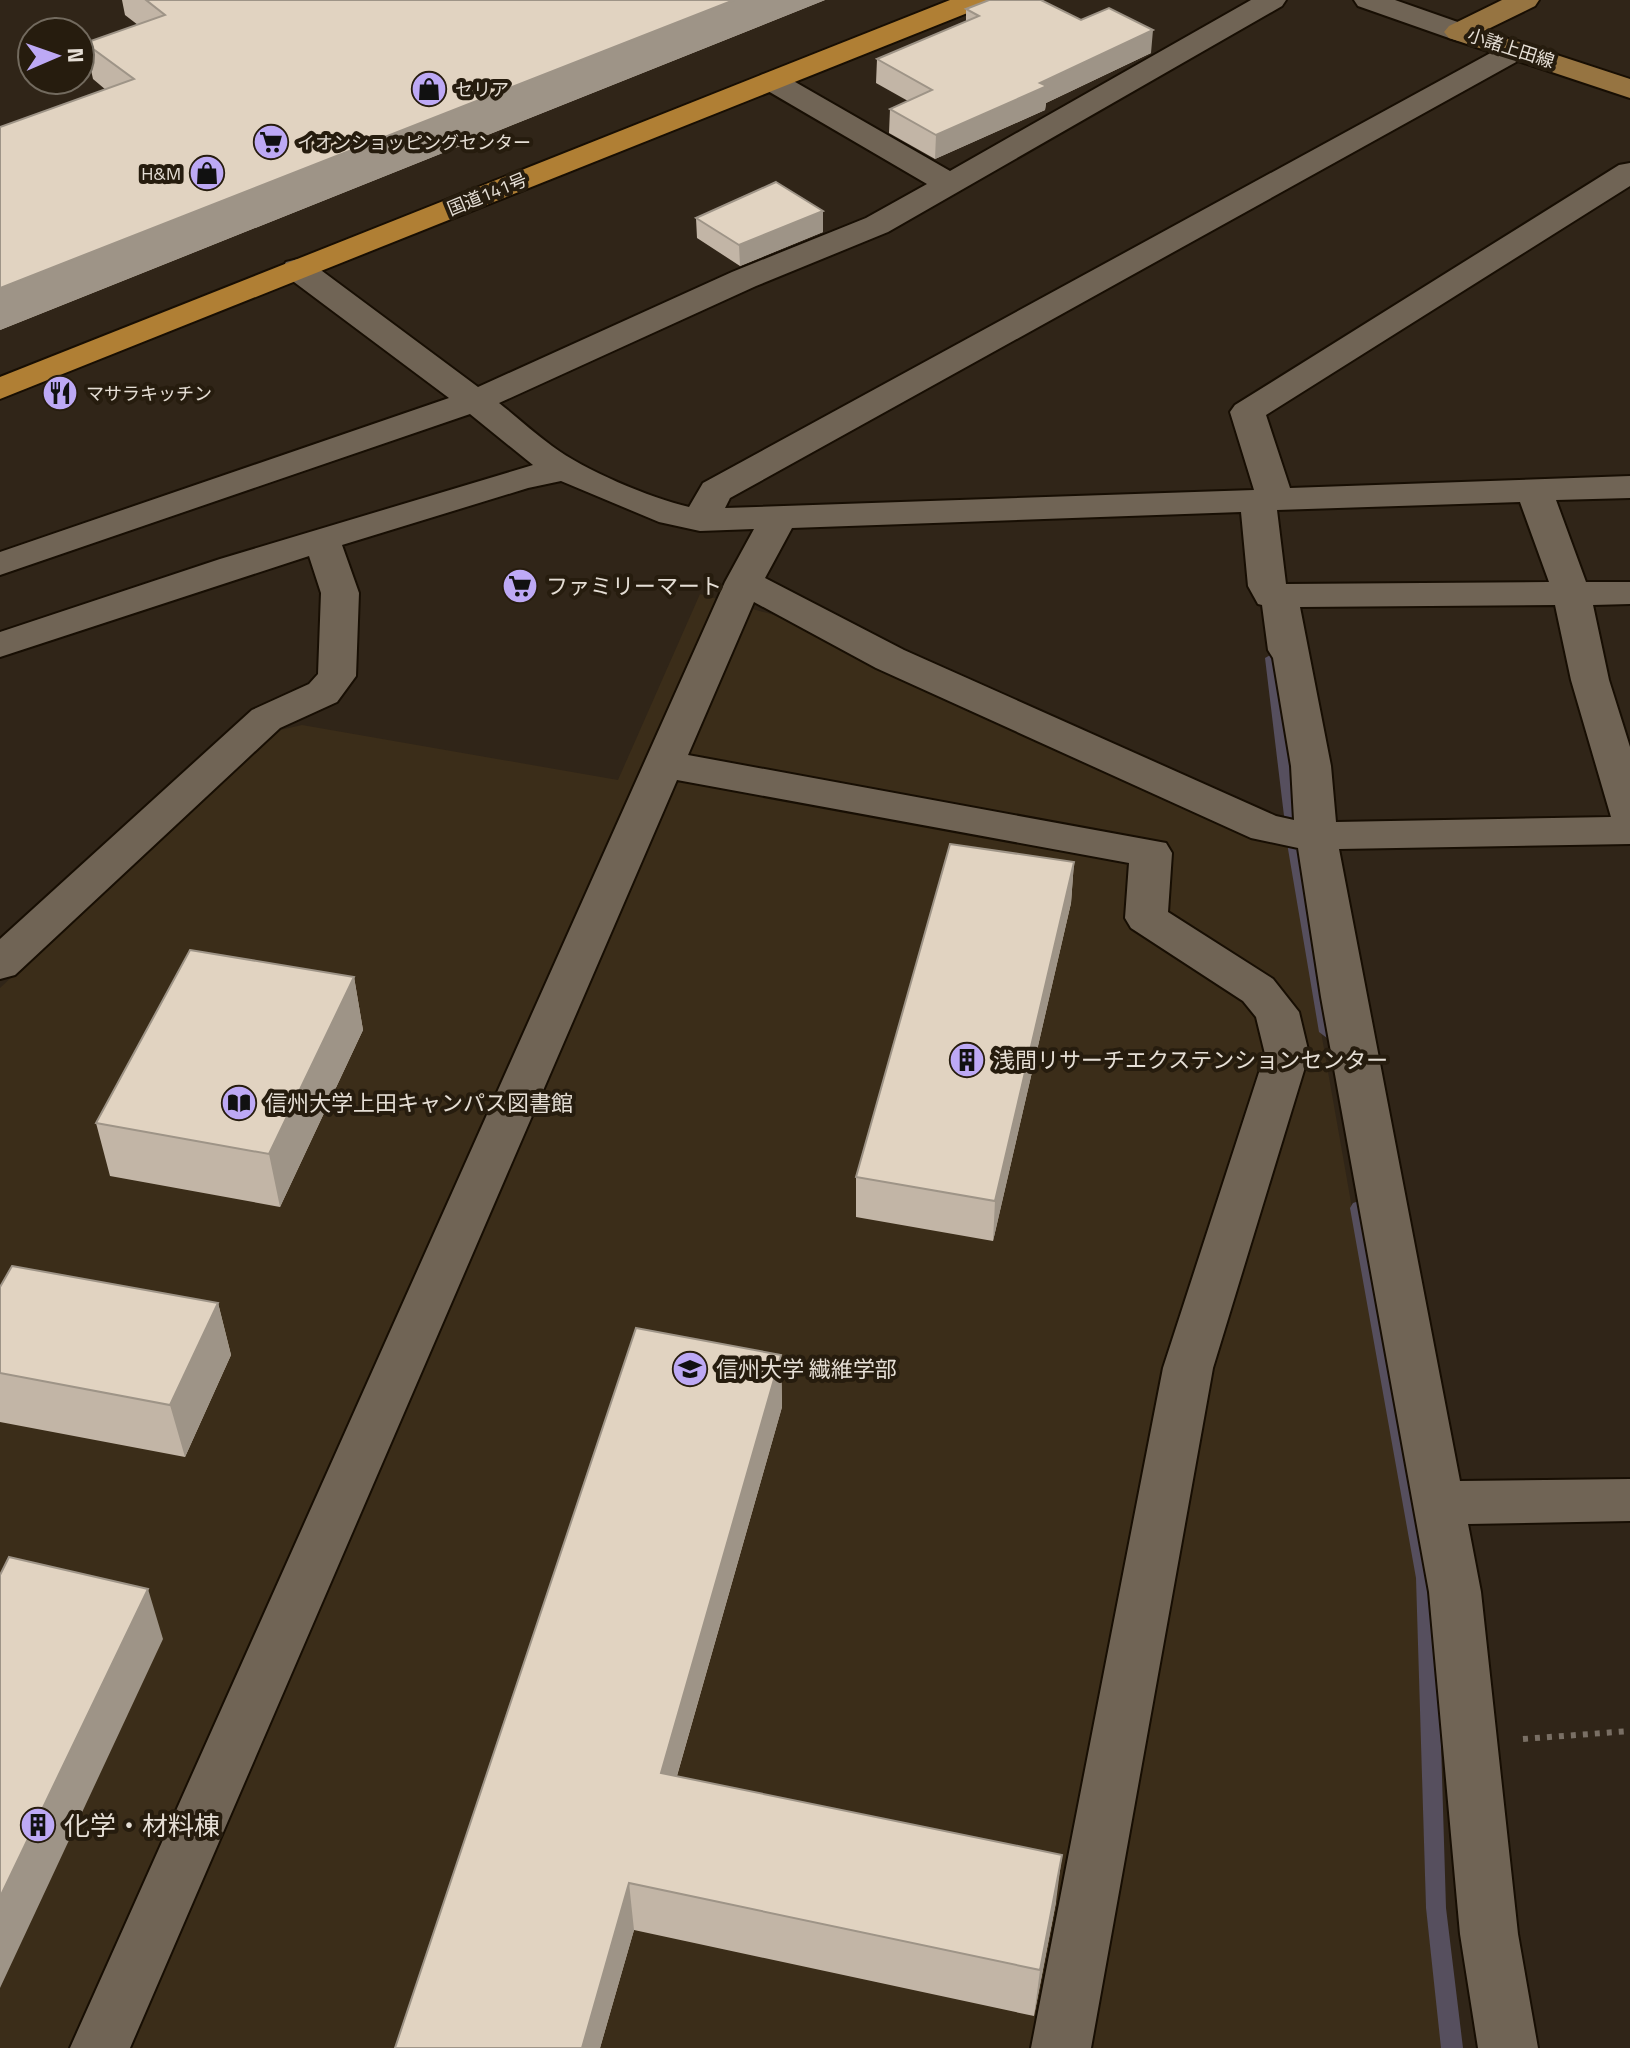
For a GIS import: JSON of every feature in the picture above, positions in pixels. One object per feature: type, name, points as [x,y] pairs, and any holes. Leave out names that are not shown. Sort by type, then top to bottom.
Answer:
[{"type":"highway","name":"国道141号","points":[[0,389],[975,0]]},
{"type":"main road","name":"小諸上田線","points":[[1459,32],[1525,0]]},
{"type":"main road","name":"小諸上田線","points":[[1459,32],[1630,89]]},
{"type":"street","points":[[0,564],[475,401],[744,279],[877,225],[1272,0]]},
{"type":"street","points":[[1368,0],[1459,32]]},
{"type":"street","points":[[700,520],[716,491],[1517,50]]},
{"type":"street","points":[[772,81],[950,184]]},
{"type":"street","points":[[1630,172],[1247,412],[1266,500],[1267,586],[1271,596],[1630,593]]},
{"type":"street","points":[[298,269],[475,401],[541,455],[565,470],[659,511],[700,520],[1630,487]]},
{"type":"street","points":[[0,645],[522,478],[565,470]]},
{"type":"street","points":[[1534,490],[1571,592],[1590,680],[1630,814]]},
{"type":"street","points":[[100,2048],[744,582],[779,517]]},
{"type":"street","points":[[0,964],[266,719],[323,693],[337,676],[340,593],[322,540]]},
{"type":"street","points":[[744,582],[890,659],[1266,828],[1304,835],[1630,830]]},
{"type":"street","points":[[1279,596],[1311,766],[1304,835],[1343,997],[1455,1592],[1489,1934],[1508,2048]]},
{"type":"street","points":[[664,764],[1151,853],[1146,918],[1258,990],[1277,1012],[1287,1054],[1188,1368],[1061,2048]]},
{"type":"street","points":[[1439,1503],[1630,1500]]},
{"type":"path","points":[[1470,1743],[1630,1731]]},
{"type":"shaded area","name":"信州大学 繊維学部","points":[[700,594],[774,615],[1288,844],[1417,1578],[1426,1907],[1442,2048],[0,2048],[0,988],[271,732],[302,725],[618,780]]},
{"type":"building","name":"イオンショッピングセンター","points":[[146,0],[734,0],[0,288],[0,127],[87,96],[96,96],[96,93],[134,79],[96,51],[96,39],[165,15]]},
{"type":"building","points":[[989,0],[1041,0],[1081,20],[1109,8],[1153,30],[1040,83],[1047,86],[936,135],[890,109],[932,90],[877,59],[979,16],[966,9]]},
{"type":"building","points":[[776,182],[823,211],[739,245],[696,218]]},
{"type":"building","name":"浅間リサーチエクステンションセンター","points":[[950,844],[1074,862],[995,1201],[856,1177]]},
{"type":"building","points":[[190,950],[354,977],[269,1154],[96,1123]]},
{"type":"building","points":[[12,1266],[218,1303],[170,1405],[0,1373],[0,1287]]},
{"type":"building","points":[[636,1328],[781,1355],[661,1773],[1062,1855],[1040,1970],[629,1883],[582,2048],[395,2048]]},
{"type":"building","points":[[9,1557],[148,1589],[0,1897],[0,1575]]},
{"type":"waterway","points":[[1272,658],[1296,849],[1327,1032]]},
{"type":"waterway","points":[[1359,1208],[1426,1578],[1436,1908],[1452,2048]]},
{"type":"place","name":"セリア","points":[[429,89]]},
{"type":"place","name":"イオンショッピングセンター","points":[[271,142]]},
{"type":"place","name":"H&M","points":[[207,173]]},
{"type":"place","name":"マサラキッチン","points":[[60,393]]},
{"type":"place","name":"ファミリーマート","points":[[520,586]]},
{"type":"place","name":"浅間リサーチエクステンションセンター","points":[[967,1060]]},
{"type":"place","name":"信州大学上田キャンパス図書館","points":[[239,1103]]},
{"type":"place","name":"信州大学 繊維学部","points":[[690,1369]]},
{"type":"place","name":"化学・材料棟","points":[[38,1825]]}]
